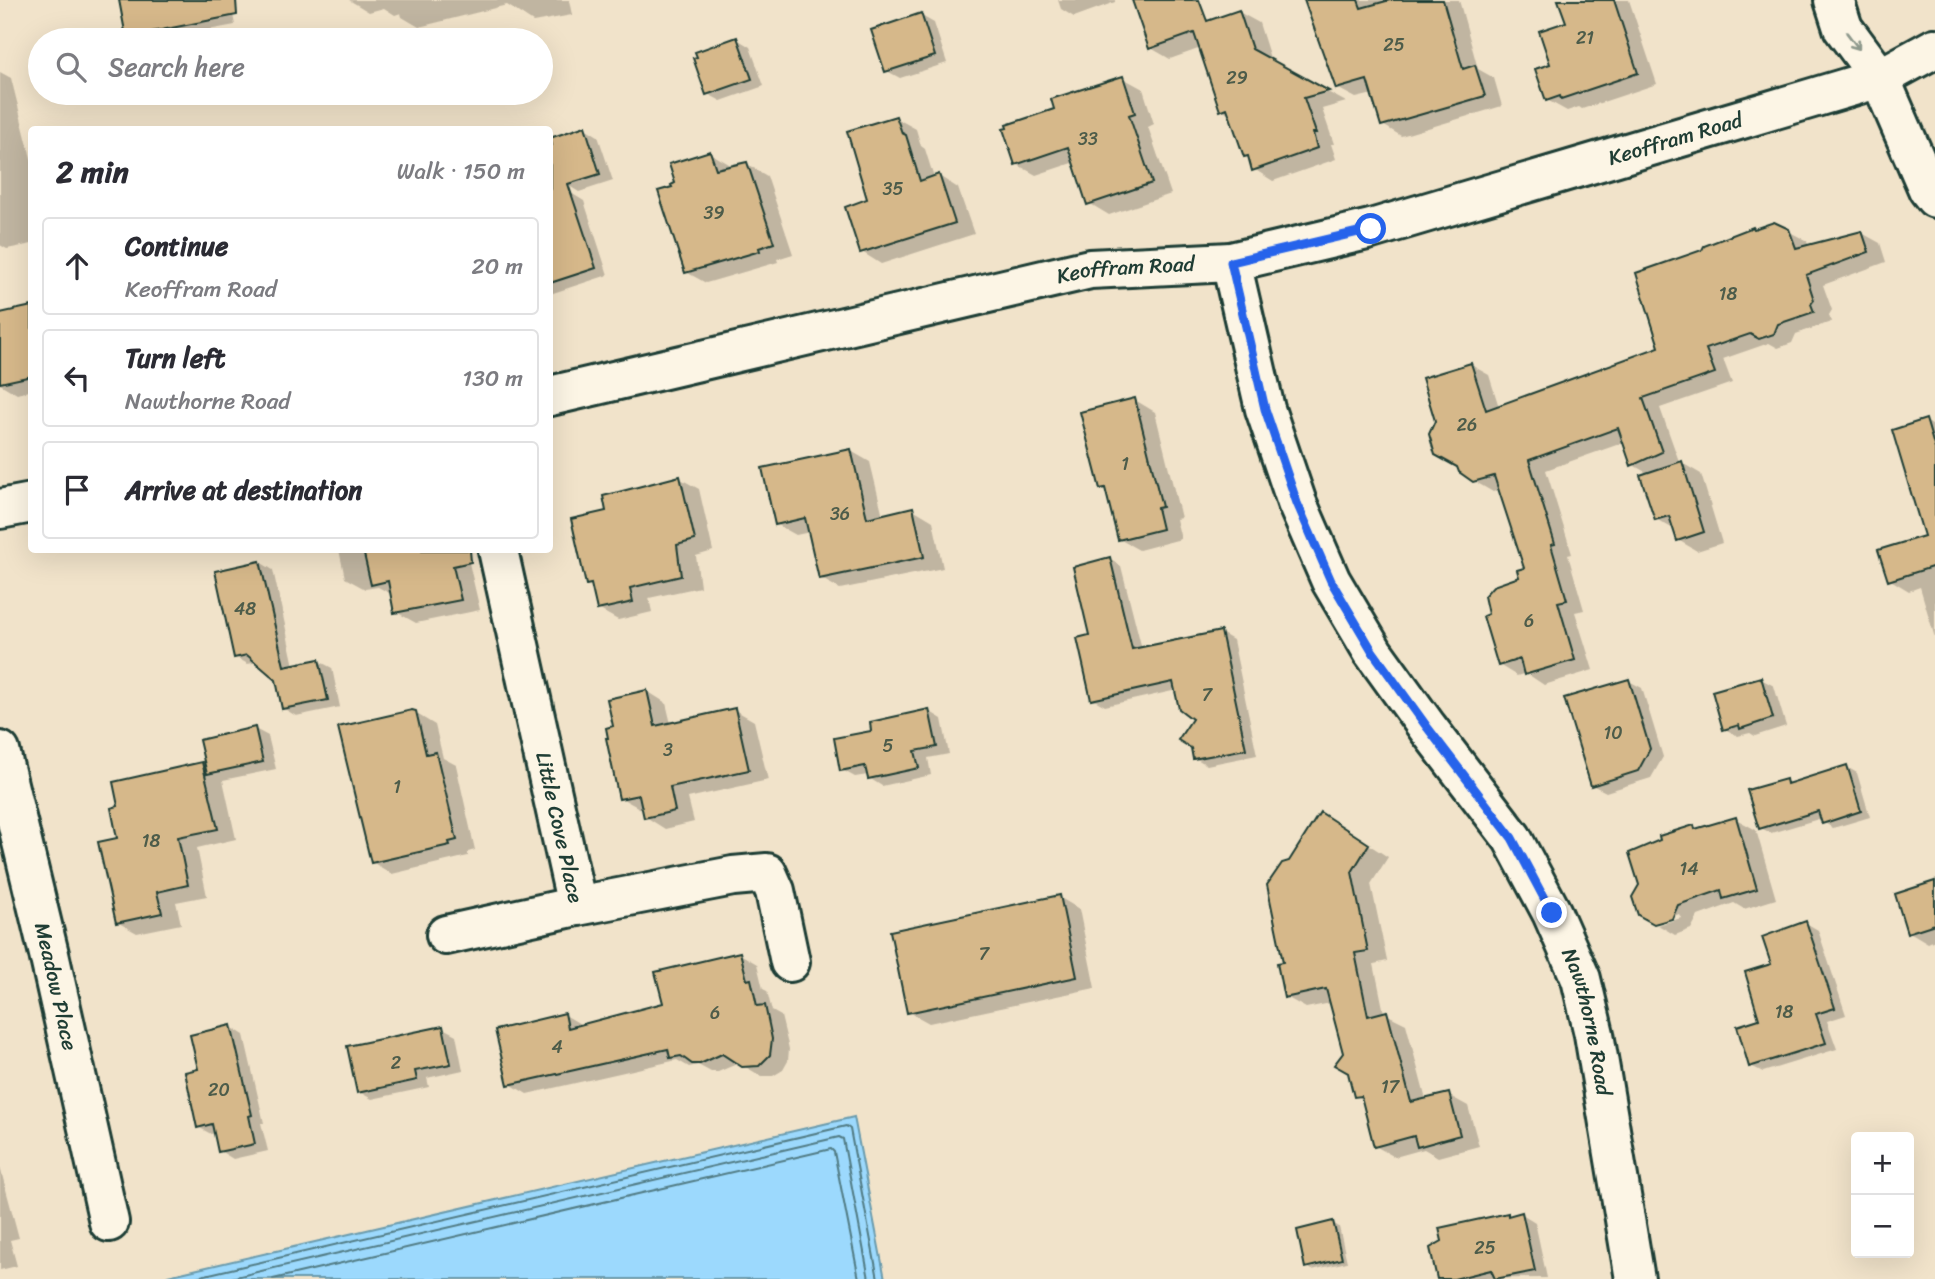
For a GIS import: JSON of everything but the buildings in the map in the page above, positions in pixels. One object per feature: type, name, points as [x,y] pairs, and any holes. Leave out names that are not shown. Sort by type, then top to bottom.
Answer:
[{"type":"street","points":[[1834,0],[1843,28],[1880,78],[1928,189],[1935,198]]},
{"type":"street","name":"Keoffram Road","points":[[553,395],[1090,269],[1231,262],[1371,229],[1880,78],[1935,48]]},
{"type":"street","name":"Nawthorne Road","points":[[1231,262],[1265,409],[1297,503],[1331,581],[1373,652],[1512,838],[1552,913],[1581,979],[1594,1034],[1635,1279]]},
{"type":"street","points":[[0,509],[28,504]]},
{"type":"street","name":"Little Cove Place","points":[[499,553],[577,906],[733,876],[766,873],[775,891],[790,962]]},
{"type":"street","name":"Meadow Place","points":[[0,751],[109,1222]]},
{"type":"street","points":[[446,935],[577,906]]},
{"type":"water","points":[[854,1117],[885,1279],[163,1279],[168,1276]]},
{"type":"route","points":[[1371,229],[1231,262],[1265,409],[1297,503],[1331,581],[1373,652],[1512,838],[1552,913]]}]
